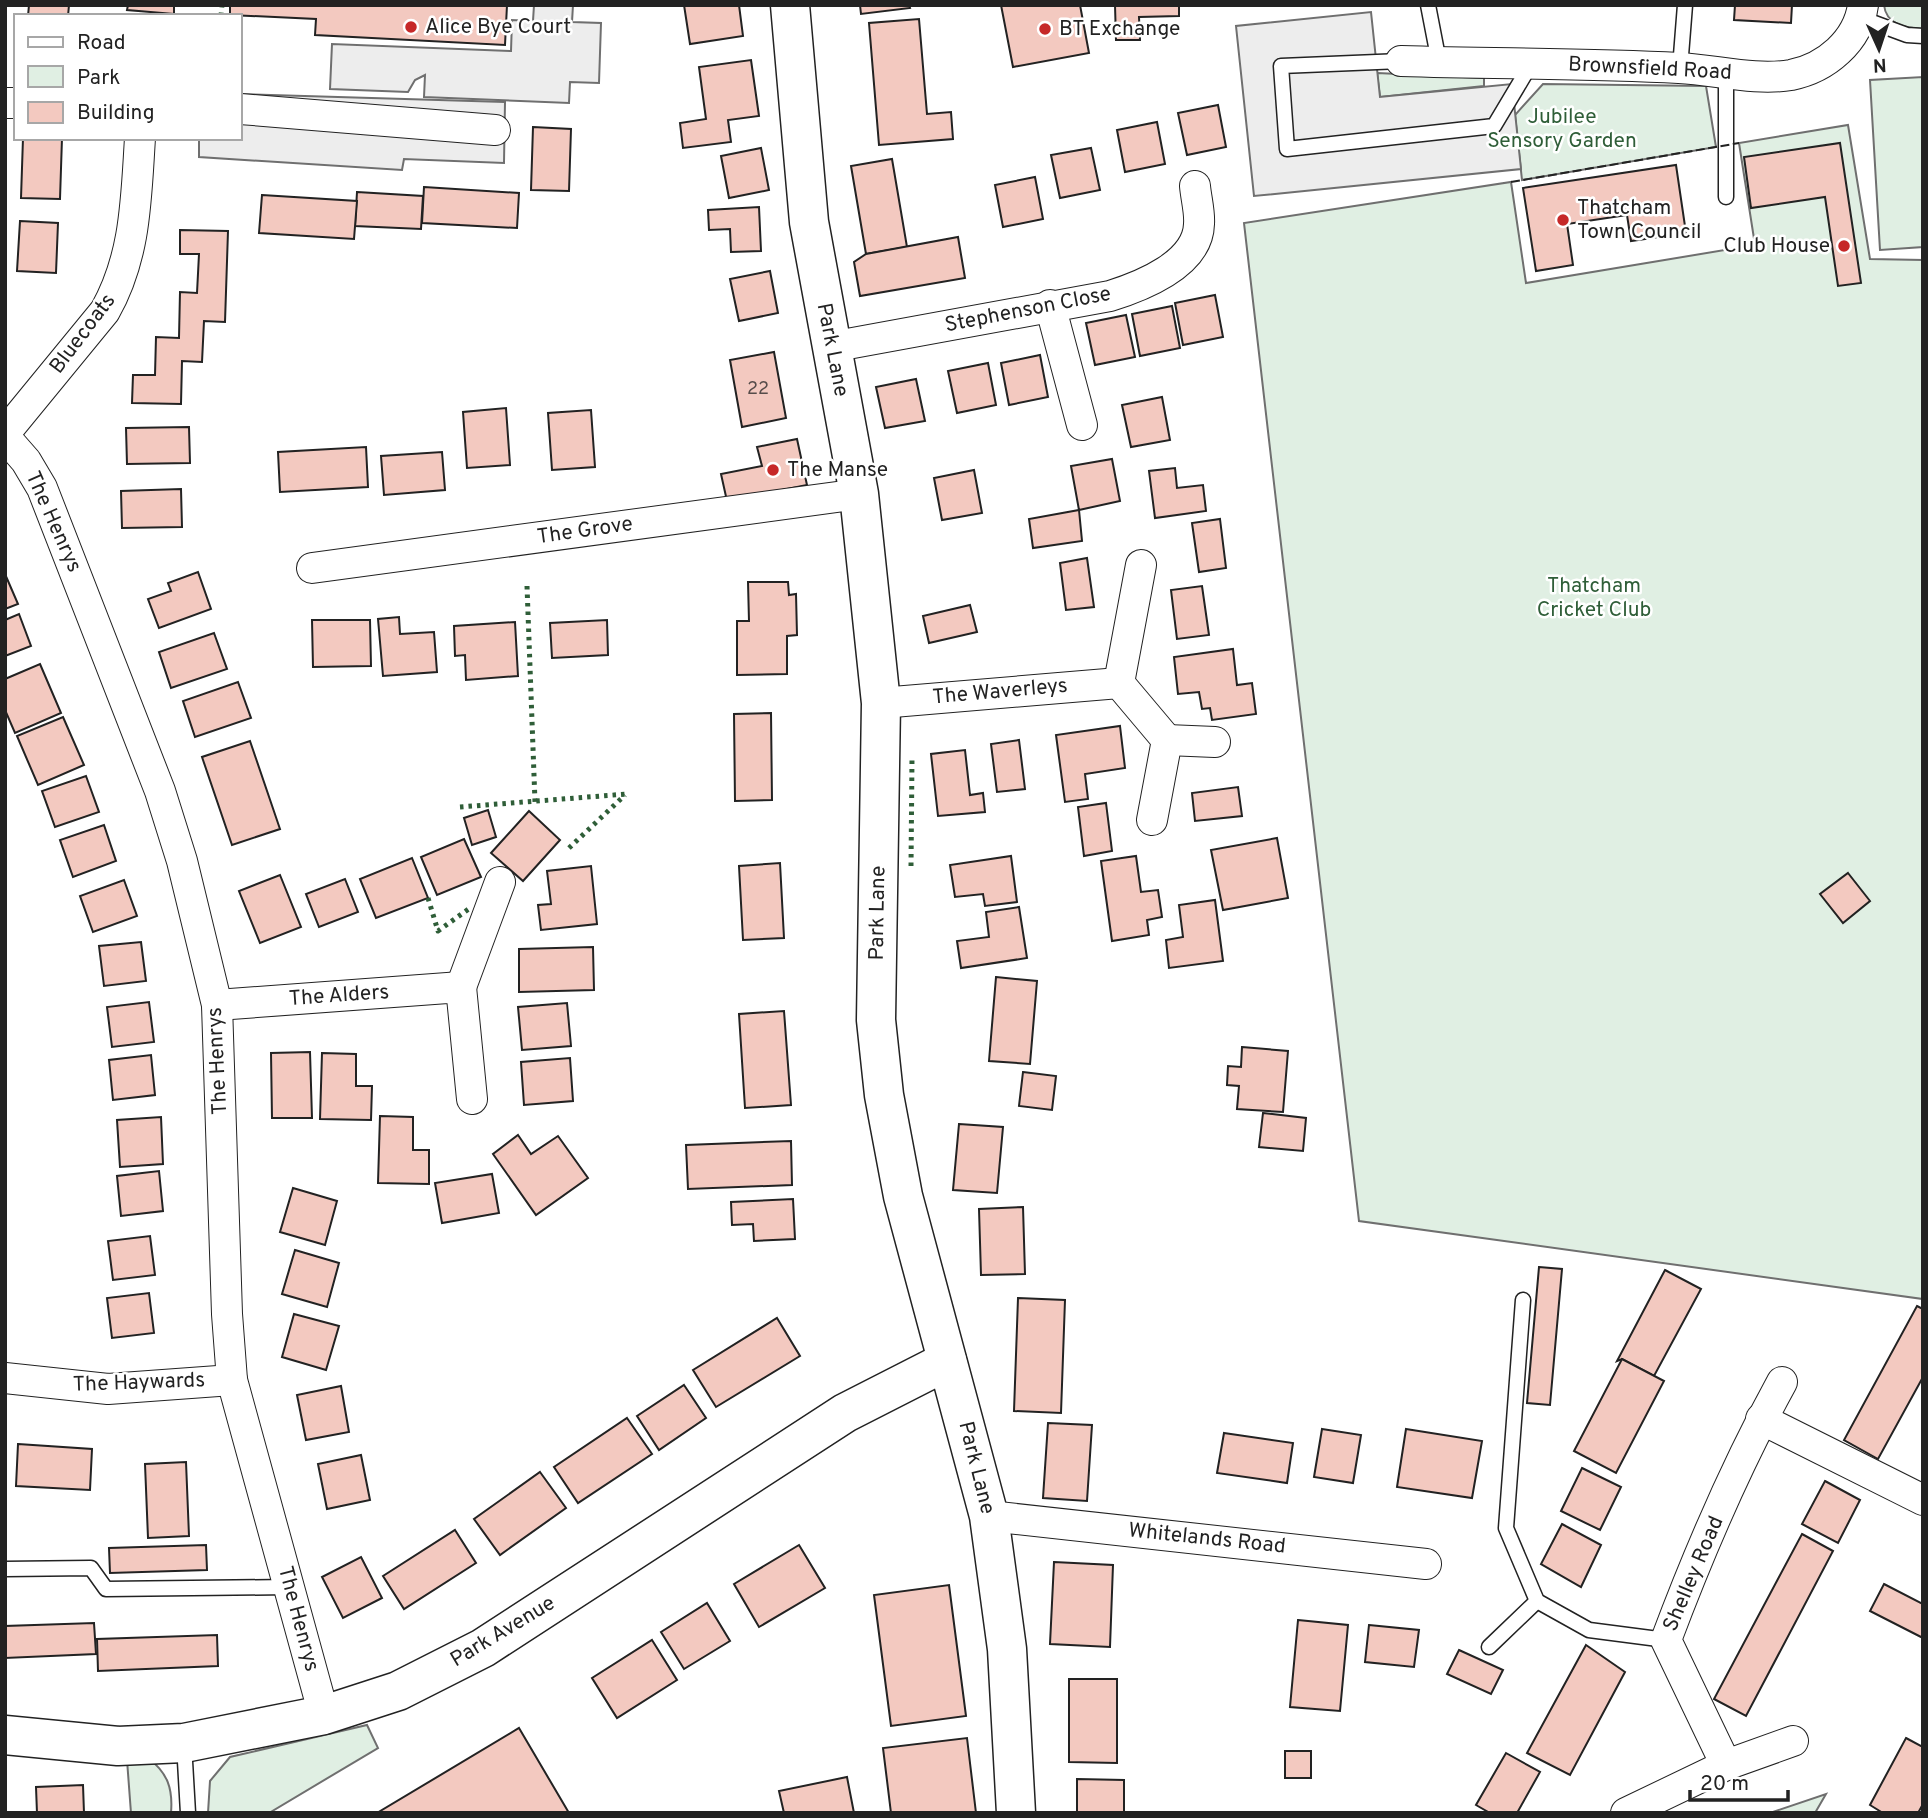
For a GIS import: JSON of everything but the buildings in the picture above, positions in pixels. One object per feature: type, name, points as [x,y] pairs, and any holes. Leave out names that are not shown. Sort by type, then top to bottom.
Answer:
[{"type":"street","name":"Park Lane","points":[[790,5],[809,222],[859,494],[881,703],[876,1020],[884,1095],[903,1196],[989,1516],[1007,1649],[1016,1813]]},
{"type":"street","name":"Brownsfield Road","points":[[1401,61],[1680,68],[1770,77],[1793,75],[1815,67],[1847,42],[1862,12]]},
{"type":"street","points":[[242,109],[495,130]]},
{"type":"street","name":"Bluecoats","points":[[5,435],[105,311],[114,295],[127,262],[134,226],[140,140]]},
{"type":"street","name":"Stephenson Close","points":[[831,347],[1119,293],[1147,281],[1175,264],[1198,234],[1195,186]]},
{"type":"street","points":[[1051,305],[1082,425]]},
{"type":"street","name":"The Henrys","points":[[5,435],[26,461],[42,488],[160,791],[182,861],[217,1004],[227,1314],[232,1380],[324,1714]]},
{"type":"street","name":"The Grove","points":[[312,568],[859,494]]},
{"type":"street","points":[[1141,565],[1119,683],[1167,740],[1215,742]]},
{"type":"street","name":"The Waverleys","points":[[881,703],[1119,683]]},
{"type":"street","points":[[1152,820],[1167,740]]},
{"type":"street","points":[[472,1100],[461,987],[500,882]]},
{"type":"street","name":"The Alders","points":[[217,1004],[461,987]]},
{"type":"street","name":"Park Avenue","points":[[5,1735],[118,1746],[184,1743],[324,1714],[398,1691],[483,1648],[845,1413],[947,1361]]},
{"type":"street","name":"The Haywards","points":[[5,1378],[108,1389],[232,1380]]},
{"type":"street","name":"Shelley Road","points":[[1726,1765],[1666,1640],[1689,1578],[1761,1419],[1782,1381]]},
{"type":"street","points":[[1761,1419],[1923,1500]]},
{"type":"street","name":"Whitelands Road","points":[[989,1516],[1426,1564]]},
{"type":"street","points":[[1626,1813],[1726,1765],[1793,1741]]},
{"type":"lane","points":[[1428,5],[1440,62]]},
{"type":"lane","points":[[1680,68],[1685,5]]},
{"type":"lane","points":[[1862,12],[1906,35],[1923,36]]},
{"type":"lane","points":[[1401,61],[1281,66],[1287,149],[1494,126],[1531,64]]},
{"type":"lane","points":[[1726,72],[1726,197]]},
{"type":"lane","points":[[1522,1300],[1506,1528],[1537,1601],[1589,1630],[1666,1640]]},
{"type":"lane","points":[[5,1569],[91,1568],[106,1589],[289,1587]]},
{"type":"lane","points":[[1489,1647],[1537,1601]]},
{"type":"lane","points":[[184,1743],[188,1813]]},
{"type":"green space","points":[[1884,5],[1923,5],[1923,29],[1893,21]]},
{"type":"green space","points":[[1377,73],[1484,78],[1484,86],[1380,97]]},
{"type":"green space","points":[[1923,77],[1923,247],[1880,250],[1870,80]]},
{"type":"green space","name":"Jubilee Sensory Garden","points":[[1543,84],[1706,86],[1716,147],[1522,180],[1515,115]]},
{"type":"green space","name":"Thatcham Cricket Club","points":[[1848,125],[1870,259],[1923,260],[1923,1299],[1359,1221],[1244,223],[1511,182],[1526,283],[1755,245],[1739,143]]},
{"type":"green space","points":[[367,1725],[378,1748],[269,1813],[208,1813],[210,1781],[230,1757]]},
{"type":"green space","points":[[148,1758],[168,1782],[171,1813],[131,1813],[127,1760]]},
{"type":"green space","points":[[1826,1794],[1815,1813],[1770,1813]]},
{"type":"shaded area","points":[[534,5],[573,5],[572,22],[601,23],[599,83],[570,82],[569,103],[424,97],[425,75],[415,80],[408,92],[330,89],[332,44],[511,51],[512,20],[533,21]]},
{"type":"shaded area","points":[[1371,12],[1380,97],[1512,84],[1521,169],[1254,196],[1236,26]]},
{"type":"shaded area","points":[[242,94],[505,102],[504,163],[404,159],[402,170],[199,157],[199,140],[242,140]]},
{"type":"hedge","points":[[221,14],[222,5]]},
{"type":"hedge","points":[[527,586],[535,802]]},
{"type":"hedge","points":[[911,866],[912,758]]},
{"type":"hedge","points":[[460,807],[627,794]]},
{"type":"hedge","points":[[569,848],[625,795]]},
{"type":"hedge","points":[[428,898],[438,931],[470,908]]},
{"type":"fence","points":[[1511,182],[1739,143]]},
{"type":"place","name":"Alice Bye Court","points":[[411,27]]},
{"type":"place","name":"BT Exchange","points":[[1045,29]]},
{"type":"place","name":"Thatcham Town Council","points":[[1563,220]]},
{"type":"place","name":"Club House","points":[[1844,246]]},
{"type":"place","name":"The Manse","points":[[773,470]]}]
